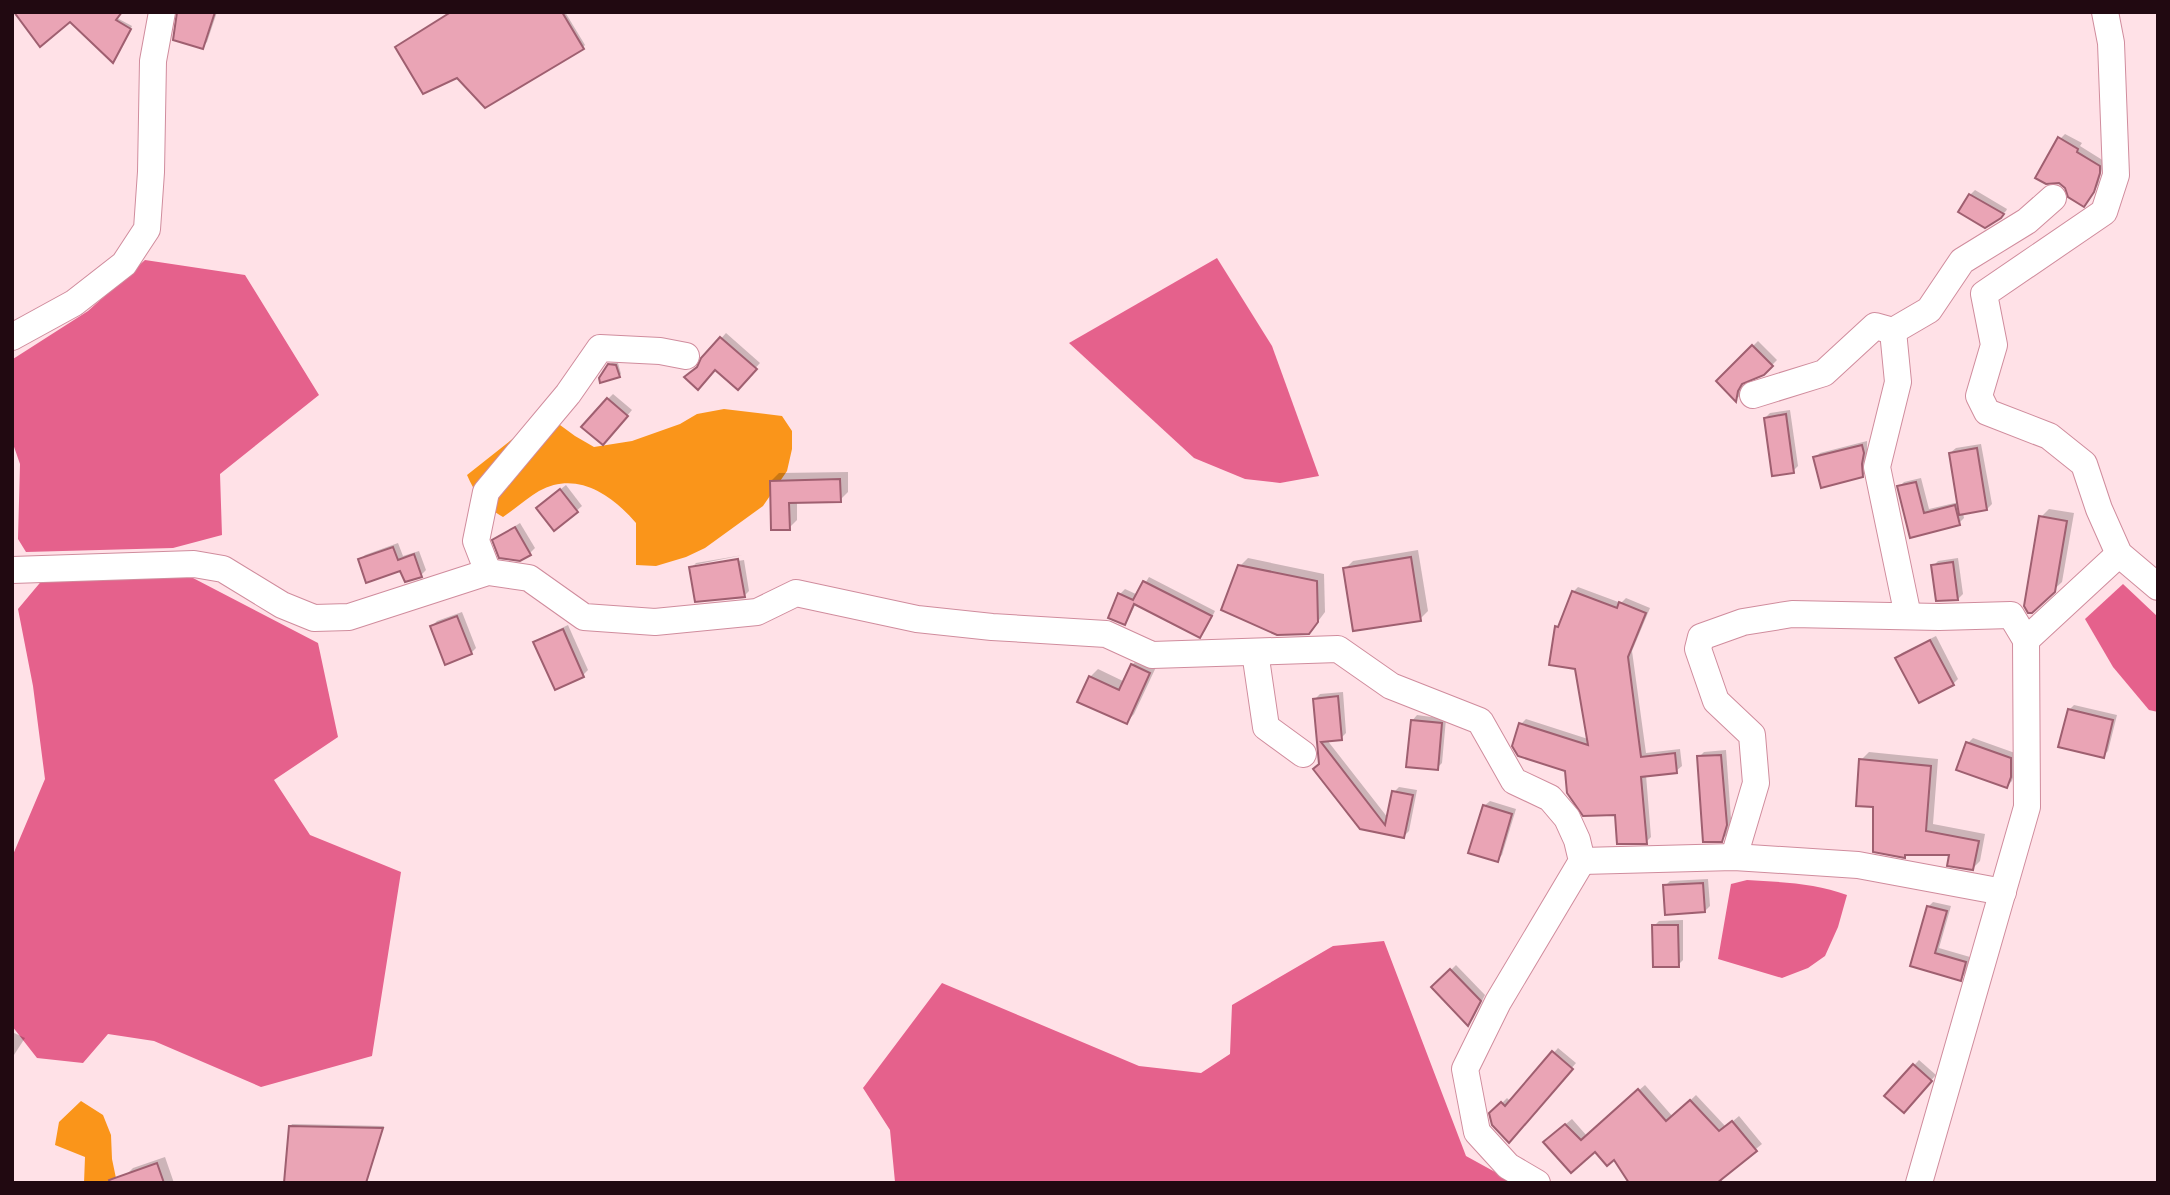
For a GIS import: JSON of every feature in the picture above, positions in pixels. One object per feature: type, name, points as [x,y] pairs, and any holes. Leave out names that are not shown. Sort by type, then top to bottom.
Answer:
[{"type":"street","points":[[12,337],[74,303],[124,264],[147,229],[153,61],[163,12]]},
{"type":"street","points":[[2105,12],[2111,43],[2116,176],[2104,212],[1984,293],[1994,345],[1979,396],[1987,412],[2049,436],[2084,464],[2099,509],[2119,554],[2158,587]]},
{"type":"street","points":[[1753,395],[1824,373],[1875,326],[1894,331],[1929,310],[1962,261],[2027,221],[2053,198]]},
{"type":"street","points":[[1894,331],[1898,382],[1877,467],[1908,616]]},
{"type":"street","points":[[488,572],[476,541],[486,492],[568,394],[600,348],[660,351],[686,356]]},
{"type":"street","points":[[2026,640],[2119,554]]},
{"type":"street","points":[[12,570],[194,564],[223,569],[282,605],[314,618],[349,617],[488,572],[529,578],[584,617],[655,622],[757,612],[796,593],[917,619],[1106,634],[1152,655],[1338,649],[1391,686],[1480,721],[1514,781],[1550,798],[1567,818],[1577,840],[1582,861],[1498,1002],[1465,1069],[1477,1132],[1508,1166],[1537,1183]]},
{"type":"street","points":[[1734,857],[1755,783],[1752,735],[1716,701],[1698,649],[1701,637],[1743,622],[1792,614],[2011,615],[2026,640],[2027,807],[1919,1183]]},
{"type":"street","points":[[1255,652],[1266,727],[1303,754]]},
{"type":"street","points":[[1582,861],[1734,857],[1858,865],[2003,892]]},
{"type":"shaded area","points":[[1217,258],[1272,346],[1319,476],[1280,483],[1245,479],[1194,458],[1069,343]]},
{"type":"shaded area","points":[[145,260],[245,275],[319,395],[220,474],[222,535],[173,548],[26,552],[18,539],[20,464],[12,441],[13,359],[88,311]]},
{"type":"shaded area","points":[[724,409],[782,416],[792,431],[792,449],[787,471],[763,506],[705,548],[656,566],[636,565],[636,523],[616,503],[593,489],[567,483],[553,485],[534,494],[503,517],[481,500],[467,475],[529,426],[560,425],[594,447],[632,441],[680,424],[697,414]]},
{"type":"shaded area","points":[[44,578],[193,578],[318,643],[338,737],[274,780],[310,835],[401,872],[372,1056],[261,1087],[154,1041],[108,1034],[83,1063],[37,1058],[12,1026],[12,857],[45,779],[33,686],[18,609]]},
{"type":"shaded area","points":[[2123,584],[2158,617],[2158,712],[2149,710],[2113,667],[2085,619]]},
{"type":"shaded area","points":[[1747,880],[1785,882],[1847,895],[1838,927],[1825,956],[1808,968],[1782,978],[1718,959],[1731,884]]},
{"type":"shaded area","points":[[1384,941],[1466,1156],[1515,1183],[895,1182],[890,1130],[863,1088],[942,983],[1139,1066],[1201,1073],[1230,1054],[1232,1005],[1333,946]]},
{"type":"shaded area","points":[[81,1101],[103,1115],[111,1135],[117,1183],[84,1183],[85,1157],[55,1145],[59,1122]]},
{"type":"building","points":[[14,12],[122,12],[116,20],[131,29],[113,63],[70,22],[40,47]]},
{"type":"building","points":[[177,12],[215,12],[203,49],[173,40]]},
{"type":"building","points":[[451,12],[562,12],[584,49],[485,108],[457,78],[423,94],[395,47]]},
{"type":"building","points":[[2058,137],[2100,166],[2094,192],[2084,207],[2068,197],[2065,188],[2059,183],[2046,184],[2035,178]]},
{"type":"building","points":[[1969,194],[2004,214],[1985,228],[1958,212]]},
{"type":"building","points":[[720,337],[757,369],[738,390],[715,370],[698,390],[684,377],[697,367],[701,358]]},
{"type":"building","points":[[1752,345],[1773,366],[1764,375],[1742,384],[1736,402],[1716,381]]},
{"type":"building","points":[[608,364],[616,365],[620,377],[600,383],[599,378]]},
{"type":"building","points":[[607,398],[628,416],[603,445],[581,427]]},
{"type":"building","points":[[1786,414],[1794,473],[1772,476],[1764,418]]},
{"type":"building","points":[[1862,445],[1863,477],[1821,488],[1813,457]]},
{"type":"building","points":[[1977,448],[1987,510],[1959,515],[1949,453]]},
{"type":"building","points":[[840,479],[841,502],[789,503],[790,530],[771,530],[770,481]]},
{"type":"building","points":[[1916,482],[1924,513],[1955,505],[1960,525],[1910,538],[1897,486]]},
{"type":"building","points":[[560,489],[578,512],[554,531],[536,508]]},
{"type":"building","points":[[2039,516],[2067,521],[2055,592],[2032,613],[2028,613],[2024,606]]},
{"type":"building","points":[[515,527],[531,555],[520,561],[499,558],[492,540]]},
{"type":"building","points":[[393,547],[398,560],[414,554],[422,577],[405,582],[400,571],[366,583],[358,559]]},
{"type":"building","points":[[1411,557],[1421,621],[1353,631],[1343,568]]},
{"type":"building","points":[[738,559],[745,597],[695,602],[689,567]]},
{"type":"building","points":[[1953,562],[1958,600],[1936,601],[1931,565]]},
{"type":"building","points":[[1238,565],[1317,581],[1318,622],[1309,634],[1277,635],[1221,610]]},
{"type":"building","points":[[1143,581],[1212,616],[1200,638],[1134,604],[1125,625],[1108,618],[1118,593],[1133,600]]},
{"type":"building","points":[[1572,591],[1617,608],[1619,602],[1646,613],[1628,657],[1641,757],[1675,753],[1677,773],[1641,777],[1647,844],[1617,844],[1615,815],[1583,816],[1567,793],[1565,771],[1518,756],[1512,746],[1519,723],[1588,745],[1575,669],[1549,665],[1555,626],[1558,627]]},
{"type":"building","points":[[457,616],[472,654],[445,665],[430,626]]},
{"type":"building","points":[[563,629],[584,677],[555,690],[533,642]]},
{"type":"building","points":[[1930,640],[1954,685],[1919,703],[1895,658]]},
{"type":"building","points":[[1131,664],[1150,673],[1127,724],[1077,702],[1089,676],[1119,690]]},
{"type":"building","points":[[1338,696],[1342,740],[1321,742],[1385,825],[1392,791],[1413,795],[1404,838],[1360,829],[1313,769],[1319,764],[1313,699]]},
{"type":"building","points":[[2068,709],[2113,720],[2104,758],[2058,747]]},
{"type":"building","points":[[1411,720],[1442,723],[1438,770],[1406,767]]},
{"type":"building","points":[[1966,742],[2011,758],[2011,777],[2007,788],[1956,770]]},
{"type":"building","points":[[1721,755],[1727,825],[1722,842],[1703,842],[1697,756]]},
{"type":"building","points":[[1859,759],[1931,766],[1926,831],[1979,841],[1973,870],[1947,866],[1949,855],[1905,855],[1905,858],[1873,852],[1873,807],[1856,806]]},
{"type":"building","points":[[1483,805],[1512,814],[1498,862],[1468,853]]},
{"type":"building","points":[[1703,883],[1705,912],[1665,915],[1663,885]]},
{"type":"building","points":[[1927,906],[1947,911],[1935,953],[1966,962],[1961,981],[1910,966]]},
{"type":"building","points":[[1652,925],[1678,925],[1679,967],[1653,967]]},
{"type":"building","points":[[1450,969],[1481,1001],[1468,1026],[1431,987]]},
{"type":"building","points":[[1552,1051],[1573,1069],[1509,1143],[1492,1125],[1489,1113],[1501,1102],[1505,1106]]},
{"type":"building","points":[[1913,1064],[1932,1081],[1904,1113],[1884,1096]]},
{"type":"building","points":[[1638,1089],[1666,1121],[1690,1100],[1719,1131],[1732,1121],[1757,1151],[1717,1183],[1629,1183],[1614,1160],[1607,1166],[1595,1152],[1571,1173],[1543,1142],[1565,1124],[1581,1140]]},
{"type":"building","points":[[289,1126],[383,1128],[366,1183],[284,1183]]},
{"type":"building","points":[[157,1163],[164,1183],[110,1183],[109,1180]]}]
